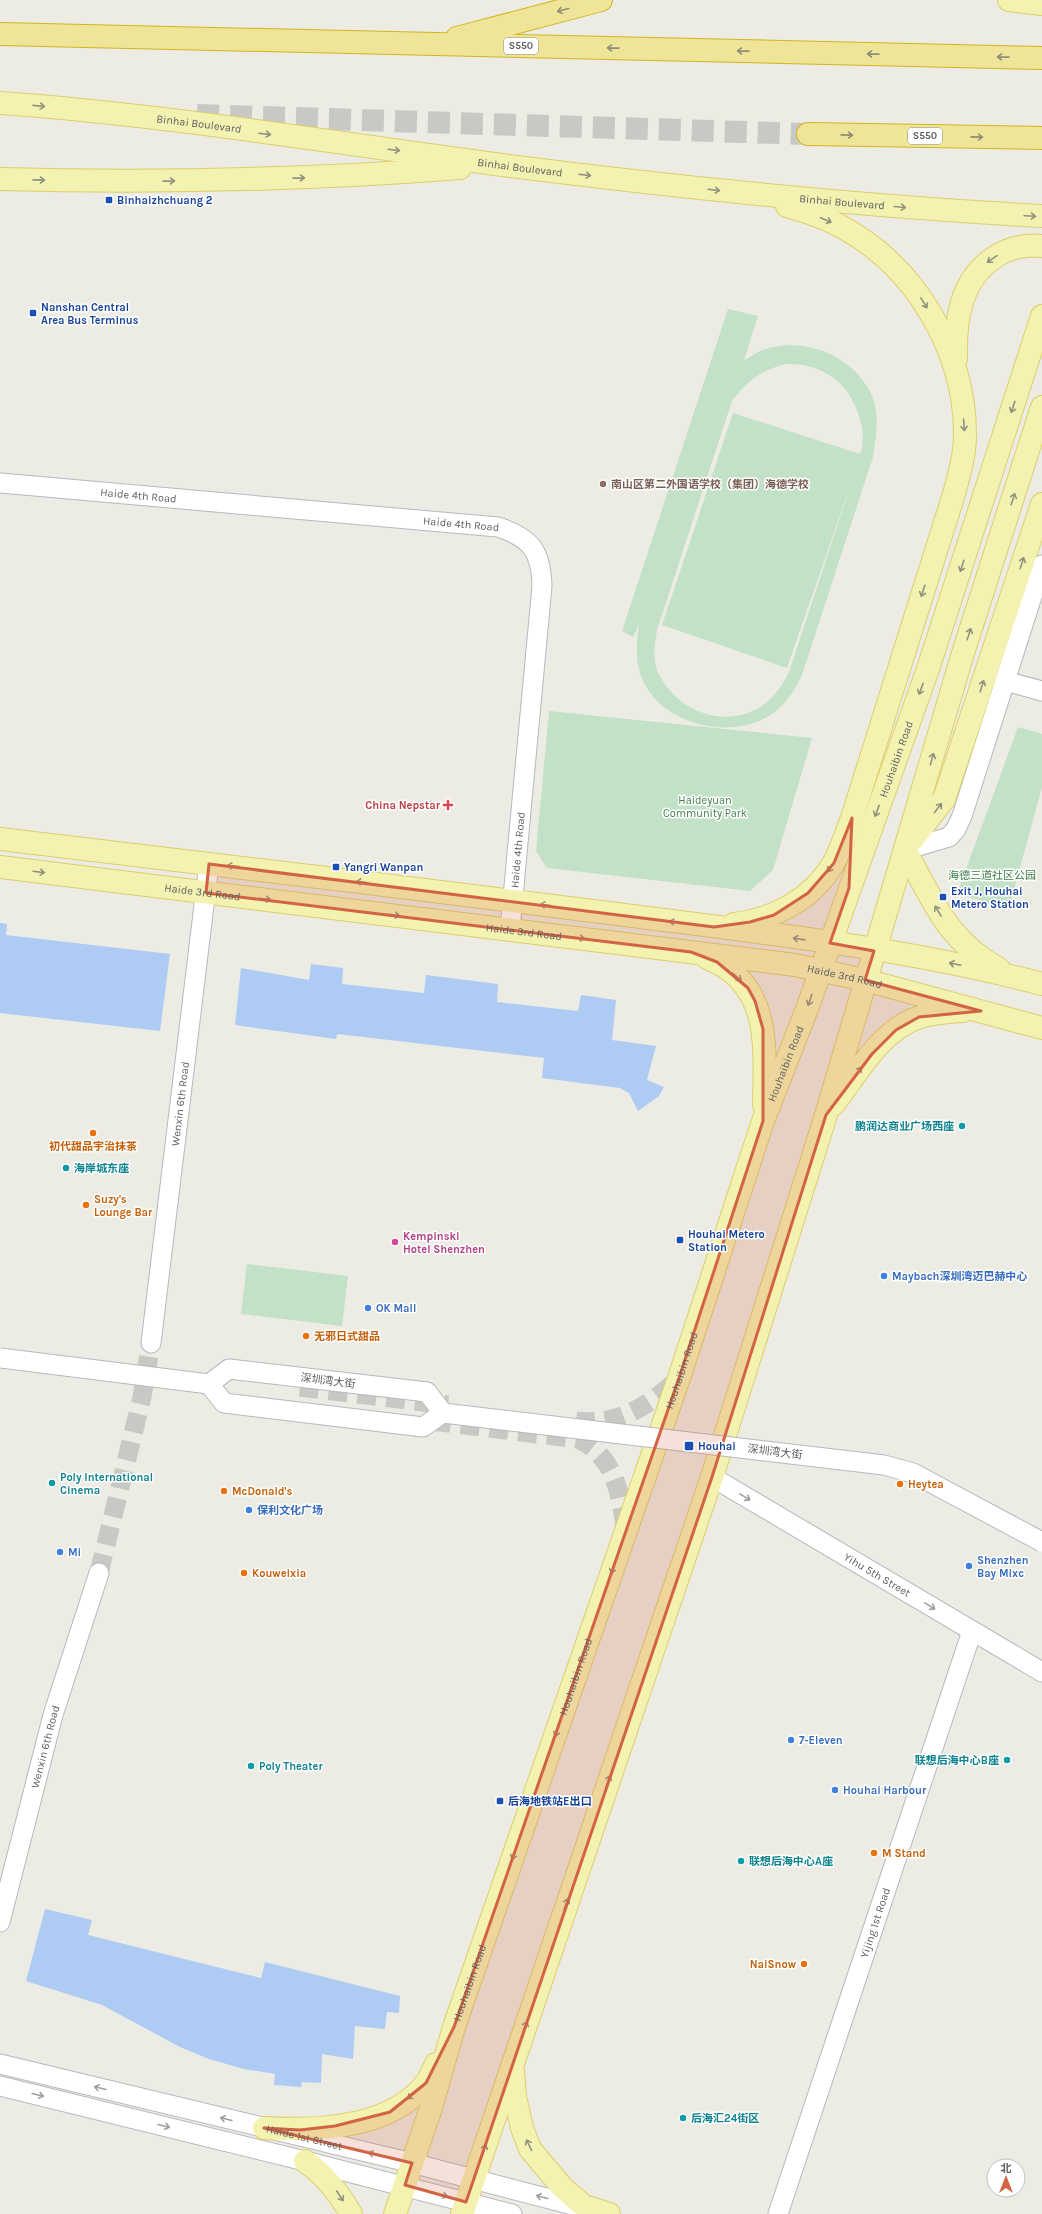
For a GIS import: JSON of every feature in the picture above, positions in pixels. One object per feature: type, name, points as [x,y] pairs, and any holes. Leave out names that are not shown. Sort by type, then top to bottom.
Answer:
[{"type":"highway","points":[[432,44],[600,0]]},
{"type":"highway","name":"S550","points":[[0,34],[1042,58]]},
{"type":"highway","name":"S550","points":[[808,134],[1042,138]]},
{"type":"main road","points":[[1009,0],[1042,4]]},
{"type":"main road","name":"Binhai Boulevard","points":[[0,103],[174,122],[505,165],[750,194],[954,211],[1042,216]]},
{"type":"main road","points":[[0,179],[118,182],[359,176],[505,165]]},
{"type":"main road","points":[[714,927],[750,922],[774,914],[795,903],[821,881],[834,863],[852,818],[960,473],[965,435],[961,397],[956,376],[945,343],[920,296],[881,255],[859,237],[816,215],[750,194]]},
{"type":"main road","points":[[956,376],[958,316],[967,286],[977,272],[1002,252],[1020,246],[1042,246]]},
{"type":"main road","name":"Houhaibin Road","points":[[395,2214],[454,2027],[679,1378],[763,1121],[821,970],[928,669],[1042,316]]},
{"type":"main road","points":[[464,2208],[712,1477],[826,1115],[963,653],[1042,407]]},
{"type":"main road","points":[[905,850],[944,799],[1042,504]]},
{"type":"main road","points":[[849,888],[852,818]]},
{"type":"main road","points":[[0,839],[513,901],[830,943],[936,960],[1042,984]]},
{"type":"main road","points":[[905,850],[934,905],[955,936],[985,961],[1021,979]]},
{"type":"main road","name":"Haide 3rd Road","points":[[0,867],[510,929],[821,970],[865,980],[1042,1028]]},
{"type":"main road","points":[[691,952],[717,962],[736,975],[748,988],[755,1001],[763,1029],[765,1056],[763,1121]]},
{"type":"main road","points":[[826,1115],[872,1054],[896,1030],[919,1017],[954,1012],[981,1011]]},
{"type":"main road","points":[[264,2128],[300,2130],[335,2126],[367,2120],[390,2112],[426,2083],[454,2027]]},
{"type":"main road","points":[[512,2063],[515,2097],[522,2128],[530,2150],[562,2187],[584,2206],[608,2214]]},
{"type":"main road","points":[[306,2161],[319,2170],[337,2192],[351,2214]]},
{"type":"street","name":"Haide 4th Road","points":[[0,483],[498,527],[514,532],[526,541],[535,551],[542,566],[542,586],[510,929]]},
{"type":"street","points":[[905,850],[949,837],[956,829],[962,816],[1042,565]]},
{"type":"street","points":[[1005,681],[1042,691]]},
{"type":"street","name":"Wenxin 6th Road","points":[[151,1343],[209,864]]},
{"type":"street","points":[[0,1358],[209,1384],[224,1403],[422,1428],[444,1413]]},
{"type":"street","name":"深圳湾大街","points":[[209,1384],[229,1369],[427,1392],[444,1413],[899,1468],[913,1473],[1042,1542]]},
{"type":"street","name":"Yihu 5th Street","points":[[712,1477],[1042,1672]]},
{"type":"street","name":"Wenxin 6th Road","points":[[0,1922],[53,1715],[99,1573]]},
{"type":"street","name":"Yijing 1st Road","points":[[778,2214],[972,1631]]},
{"type":"street","name":"Haide 1st Street","points":[[0,2064],[412,2163],[608,2214]]},
{"type":"street","name":"Haide 1st Street","points":[[0,2086],[405,2186],[464,2208],[512,2214]]},
{"type":"highlighted area","points":[[852,818],[849,888],[830,943],[874,951],[865,980],[981,1011],[919,1017],[896,1030],[872,1054],[826,1115],[712,1477],[466,2202],[405,2185],[412,2163],[264,2128],[300,2130],[335,2126],[390,2112],[426,2083],[454,2027],[679,1378],[763,1121],[763,1029],[755,1001],[748,988],[717,962],[691,952],[206,893],[209,864],[714,927],[750,922],[774,915],[808,893],[834,863]]},
{"type":"green space","points":[[728,309],[758,316],[744,360],[760,351],[793,345],[809,347],[825,352],[839,359],[852,369],[863,381],[872,396],[876,410],[877,426],[873,457],[802,675],[792,694],[783,705],[765,718],[748,725],[711,727],[692,722],[675,714],[660,704],[648,690],[638,667],[637,642],[639,624],[633,637],[622,631]],"holes":[[[786,364],[813,367],[824,372],[844,387],[857,410],[861,423],[863,439],[862,447],[860,454],[733,413],[662,625],[787,668],[854,475],[789,672],[783,683],[771,699],[755,710],[741,715],[726,717],[712,715],[686,705],[665,685],[658,672],[655,662],[654,651],[657,630],[732,401],[749,382],[762,373],[777,366]]]},
{"type":"green space","name":"Haideyuan Community Park","points":[[549,711],[812,738],[773,870],[750,891],[547,868],[536,851]]},
{"type":"green space","name":"海德三道社区公园","points":[[1018,727],[1042,734],[1042,787],[1009,908],[957,894]]},
{"type":"green space","points":[[247,1264],[348,1276],[342,1326],[241,1314]]},
{"type":"water","points":[[0,923],[7,924],[6,935],[170,954],[160,1031],[0,1013]]},
{"type":"water","points":[[311,964],[343,968],[342,984],[424,993],[426,975],[498,984],[497,1002],[578,1011],[581,995],[616,1000],[612,1040],[656,1046],[647,1080],[664,1087],[659,1096],[638,1111],[629,1093],[620,1088],[542,1078],[544,1058],[337,1034],[336,1039],[235,1025],[241,968],[309,980]]},
{"type":"water","points":[[45,1909],[92,1920],[88,1935],[261,1978],[265,1962],[400,1996],[399,2013],[387,2012],[385,2029],[355,2026],[353,2059],[322,2054],[321,2083],[302,2082],[301,2087],[274,2085],[275,2074],[244,2069],[209,2059],[180,2047],[102,2005],[26,1981]]},
{"type":"tunnel","points":[[197,115],[808,134]]},
{"type":"tunnel","points":[[99,1573],[142,1397],[151,1343]]},
{"type":"tunnel","points":[[576,1421],[591,1422],[606,1420],[632,1412],[656,1397],[679,1378]]},
{"type":"tunnel","points":[[300,1387],[448,1405]]},
{"type":"tunnel","points":[[432,1421],[578,1439],[591,1447],[601,1456],[608,1466],[618,1491],[626,1532]]},
{"type":"place","name":"Binhaizhchuang 2","points":[[109,200]]},
{"type":"place","name":"Nanshan Central Area Bus Terminus","points":[[33,313]]},
{"type":"place","name":"南山区第二外国语学校（集团）海德学校","points":[[603,484]]},
{"type":"place","name":"China Nepstar","points":[[448,805]]},
{"type":"place","name":"Yangri Wanpan","points":[[336,867]]},
{"type":"place","name":"Exit J, Houhai Metero Station","points":[[943,897]]},
{"type":"place","name":"鹏润达商业广场西座","points":[[962,1126]]},
{"type":"place","name":"初代甜品宇治抹茶","points":[[93,1133]]},
{"type":"place","name":"海岸城东座","points":[[66,1168]]},
{"type":"place","name":"Suzy's Lounge Bar","points":[[86,1205]]},
{"type":"place","name":"Houhai Metero Station","points":[[680,1240]]},
{"type":"place","name":"Kempinski Hotel Shenzhen","points":[[395,1242]]},
{"type":"place","name":"Maybach深圳湾迈巴赫中心","points":[[884,1276]]},
{"type":"place","name":"OK Mall","points":[[368,1308]]},
{"type":"place","name":"无邪日式甜品","points":[[306,1336]]},
{"type":"place","name":"Houhai","points":[[689,1446]]},
{"type":"place","name":"Poly International Cinema","points":[[52,1483]]},
{"type":"place","name":"Heytea","points":[[900,1484]]},
{"type":"place","name":"McDonald's","points":[[224,1491]]},
{"type":"place","name":"保利文化广场","points":[[249,1510]]},
{"type":"place","name":"Mi","points":[[60,1552]]},
{"type":"place","name":"Shenzhen Bay Mixc","points":[[969,1566]]},
{"type":"place","name":"Kouweixia","points":[[244,1573]]},
{"type":"place","name":"7-Eleven","points":[[791,1740]]},
{"type":"place","name":"联想后海中心B座","points":[[1007,1760]]},
{"type":"place","name":"Poly Theater","points":[[251,1766]]},
{"type":"place","name":"Houhai Harbour","points":[[835,1790]]},
{"type":"place","name":"后海地铁站E出口","points":[[500,1801]]},
{"type":"place","name":"M Stand","points":[[874,1853]]},
{"type":"place","name":"联想后海中心A座","points":[[741,1861]]},
{"type":"place","name":"NaiSnow","points":[[804,1964]]},
{"type":"place","name":"后海汇24街区","points":[[683,2118]]}]
